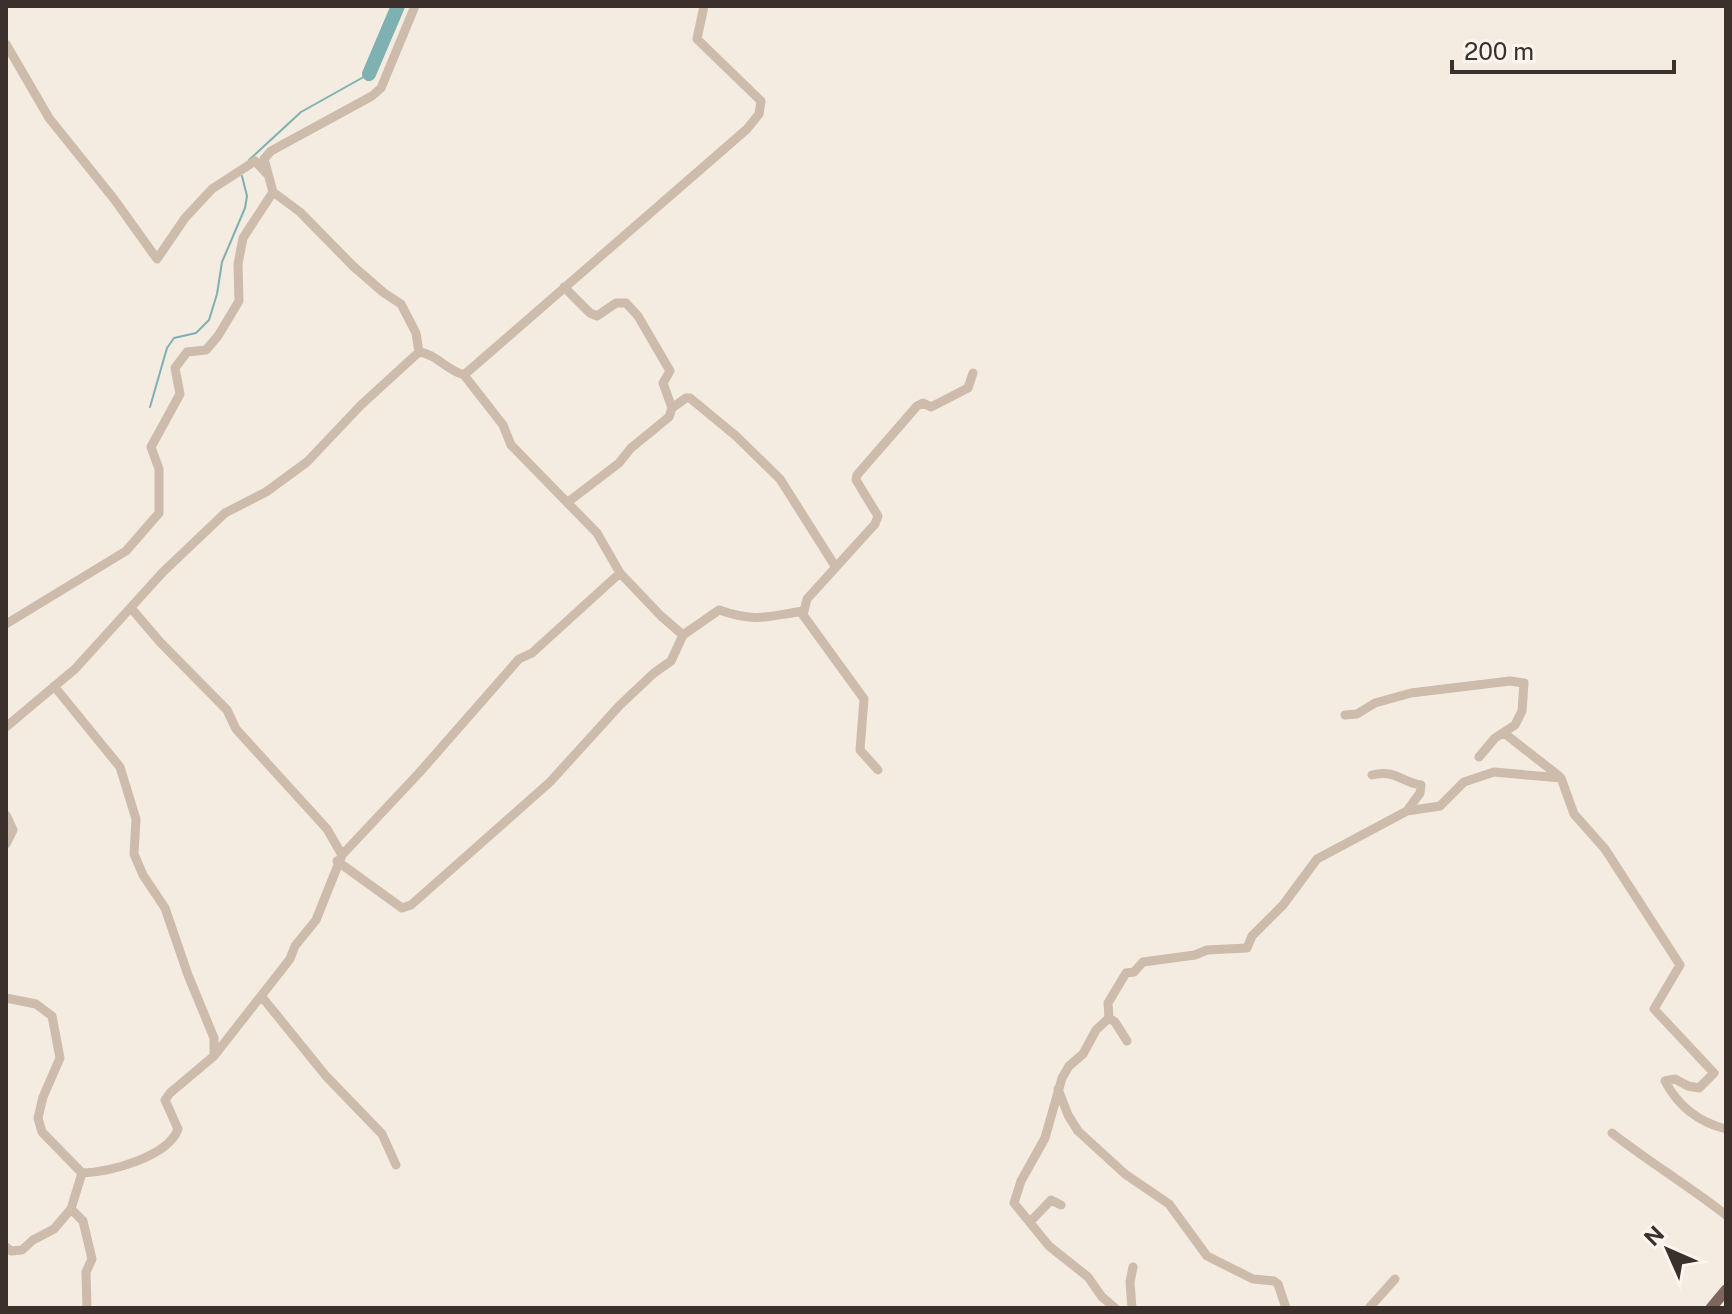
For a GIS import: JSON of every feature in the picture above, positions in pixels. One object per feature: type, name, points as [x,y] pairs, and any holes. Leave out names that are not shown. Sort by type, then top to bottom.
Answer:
[{"type":"main road","points":[[1711,1308],[1726,1290]]},
{"type":"street","points":[[415,6],[381,88],[372,96],[271,151],[264,159],[273,192],[300,212],[363,275],[401,304],[416,333],[419,352]]},
{"type":"street","points":[[464,375],[711,162],[759,114],[761,101],[697,39],[704,6]]},
{"type":"street","points":[[6,44],[49,118],[157,259],[185,218],[212,189],[255,161],[269,176]]},
{"type":"street","points":[[6,624],[126,551],[159,513],[159,469],[151,447],[180,394],[175,368],[187,352],[206,350],[239,301],[238,264],[243,238],[273,192]]},
{"type":"street","points":[[564,287],[597,316],[616,303],[626,303],[638,316],[670,371],[663,383],[672,408]]},
{"type":"street","points":[[6,727],[75,669],[163,572],[225,513],[266,492],[307,462],[361,405],[419,352],[430,353],[447,369],[464,375],[503,425],[511,445],[597,533],[620,573],[683,635]]},
{"type":"street","points":[[878,770],[860,750],[864,699],[803,615],[807,599],[875,524],[878,516],[856,480],[857,475],[917,406],[923,403],[931,407],[968,388],[973,373]]},
{"type":"street","points":[[568,502],[619,463],[631,448],[669,417],[672,408],[690,398],[736,436],[780,479],[835,566]]},
{"type":"street","points":[[6,998],[36,1004],[52,1016],[60,1058],[43,1097],[38,1118],[42,1132],[82,1173],[105,1172],[141,1159],[175,1138],[178,1129],[165,1100],[214,1056],[290,959],[295,946],[316,920],[340,858],[519,659],[532,653],[620,573]]},
{"type":"street","points":[[131,608],[227,710],[236,729],[327,829],[340,858],[402,908],[411,905],[550,782],[631,694],[671,661],[683,635],[719,610],[736,616],[764,619],[804,611]]},
{"type":"street","points":[[1345,715],[1357,714],[1375,703],[1411,693],[1510,681],[1524,683],[1520,715],[1515,725],[1495,738],[1479,757]]},
{"type":"street","points":[[54,686],[120,767],[136,819],[134,854],[143,875],[165,908],[214,1038],[214,1056]]},
{"type":"street","points":[[1504,733],[1561,778],[1574,814],[1605,849],[1680,965],[1654,1009],[1714,1073],[1699,1088],[1675,1079],[1665,1081],[1675,1099],[1693,1116],[1726,1129]]},
{"type":"street","points":[[1372,775],[1385,772],[1421,785],[1420,793],[1407,811]]},
{"type":"street","points":[[1109,1018],[1108,1003],[1126,973],[1134,972],[1143,962],[1195,955],[1207,950],[1247,948],[1252,936],[1283,905],[1317,859],[1407,811],[1440,806],[1464,782],[1494,772],[1561,778]]},
{"type":"street","points":[[6,815],[13,830],[6,844]]},
{"type":"street","points":[[262,997],[326,1076],[382,1134],[396,1165]]},
{"type":"street","points":[[1109,1018],[1127,1041]]},
{"type":"street","points":[[1109,1018],[1096,1030],[1083,1054],[1069,1066],[1058,1089],[1045,1138],[1021,1181],[1014,1203],[1049,1246],[1088,1277],[1102,1297],[1115,1308]]},
{"type":"street","points":[[1058,1089],[1078,1131],[1125,1174],[1169,1204],[1207,1256],[1253,1279],[1274,1281],[1278,1284],[1286,1308]]},
{"type":"street","points":[[1612,1133],[1726,1215]]},
{"type":"street","points":[[6,1247],[11,1251],[22,1250],[54,1229],[71,1209],[82,1173]]},
{"type":"street","points":[[1030,1222],[1051,1200],[1061,1205]]},
{"type":"street","points":[[71,1209],[83,1221],[92,1259],[86,1272],[87,1308]]},
{"type":"street","points":[[1132,1308],[1130,1282],[1133,1267]]},
{"type":"street","points":[[1369,1308],[1395,1279]]},
{"type":"waterway","points":[[369,74],[398,6]]},
{"type":"waterway","points":[[249,160],[301,112],[369,74]]},
{"type":"waterway","points":[[150,407],[167,348],[174,338],[196,333],[209,320],[222,262],[245,208],[247,196],[242,176]]}]
